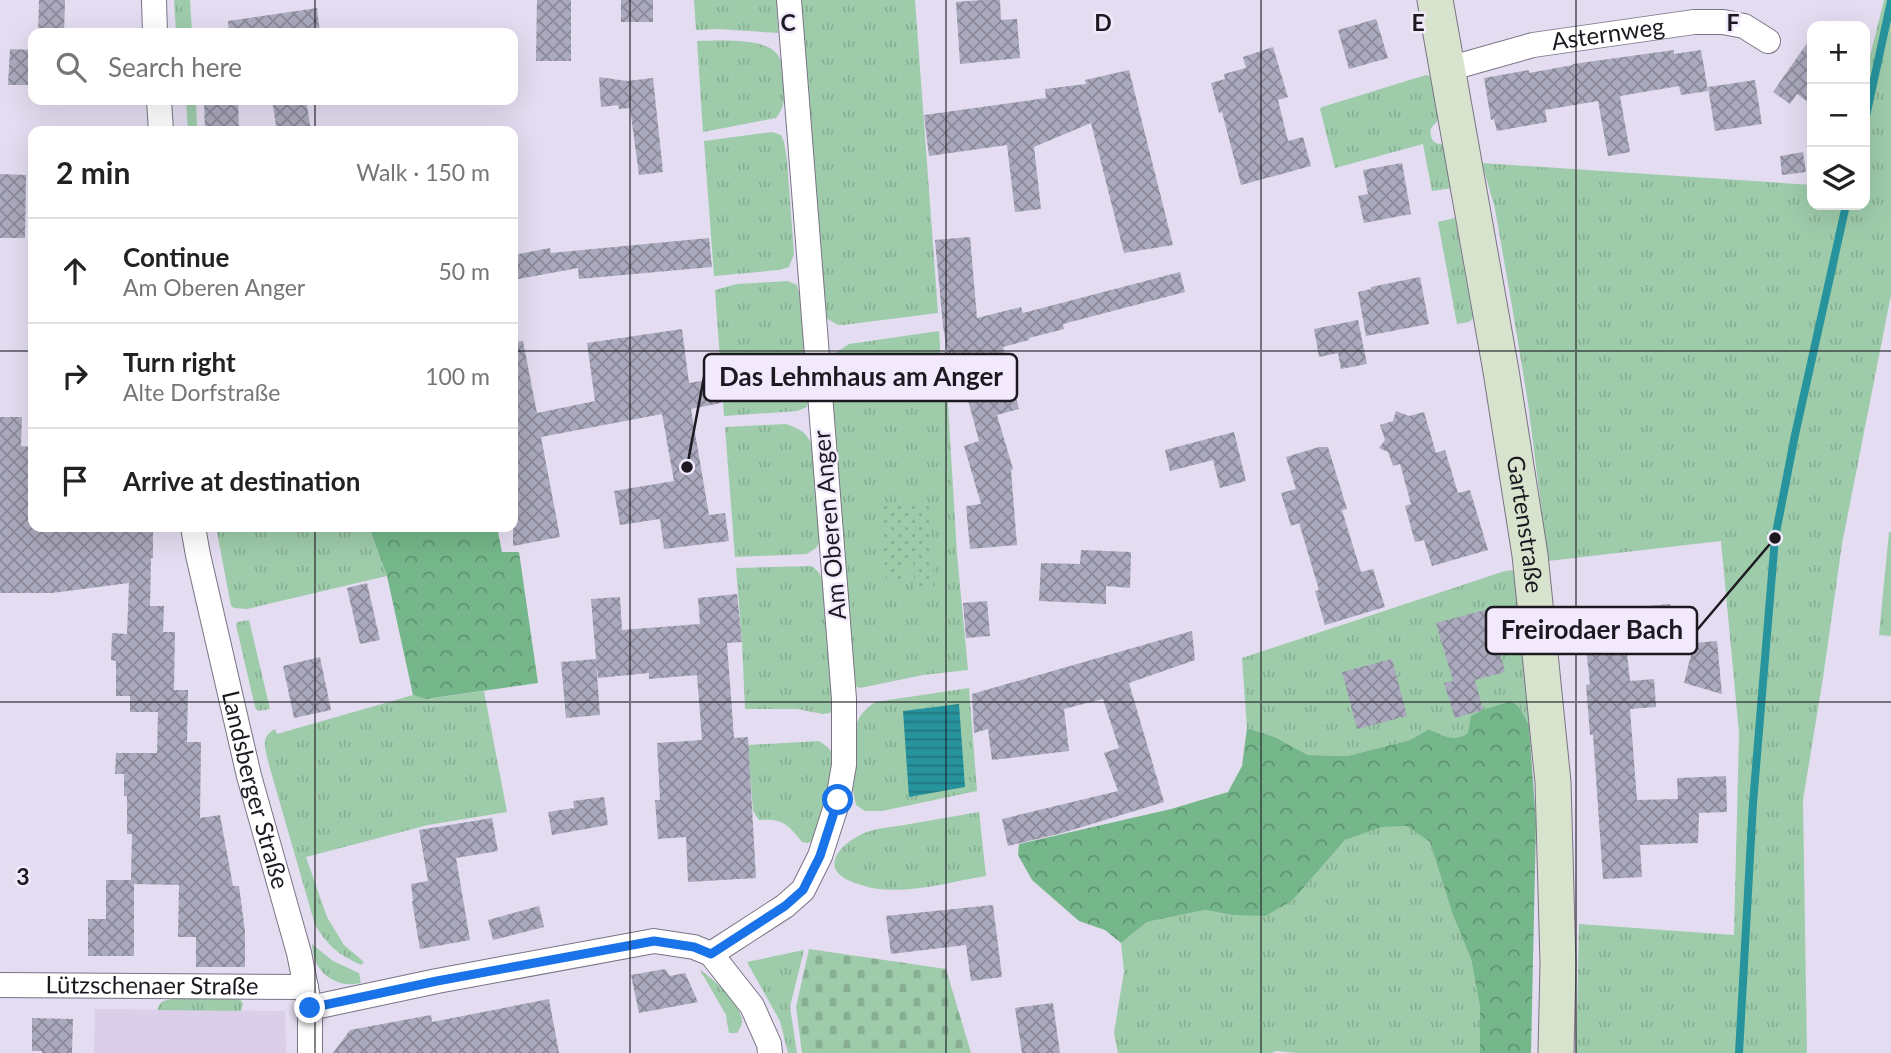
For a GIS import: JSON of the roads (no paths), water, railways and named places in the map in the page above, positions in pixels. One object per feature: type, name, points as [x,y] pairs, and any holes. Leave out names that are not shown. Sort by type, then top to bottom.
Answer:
[{"type":"main road","name":"Gartenstraße","points":[[1435,0],[1501,371],[1530,555],[1553,782],[1558,964],[1556,1053]]},
{"type":"street","points":[[154,0],[155,28]]},
{"type":"street","name":"Am Oberen Anger","points":[[711,954],[785,906],[803,890],[830,828],[844,765],[844,699],[789,0]]},
{"type":"street","name":"Asternweg","points":[[1448,69],[1533,45],[1694,22],[1723,22],[1744,26],[1768,41]]},
{"type":"street","points":[[159,105],[161,126]]},
{"type":"street","name":"Landsberger Straße","points":[[195,532],[249,776],[299,953],[308,997],[310,1053]]},
{"type":"street","name":"Lützschenaer Straße","points":[[0,985],[308,997],[437,981],[654,941],[694,947],[711,954]]},
{"type":"street","points":[[711,954],[752,1006],[769,1044],[770,1053]]},
{"type":"water","points":[[959,704],[965,787],[909,797],[903,711]]},
{"type":"waterway","points":[[1870,98],[1891,1]]},
{"type":"waterway","points":[[1739,1053],[1753,803],[1775,538],[1845,210]]},
{"type":"place","name":"Das Lehmhaus am Anger","points":[[687,467]]},
{"type":"place","name":"Freirodaer Bach","points":[[1775,538]]}]
